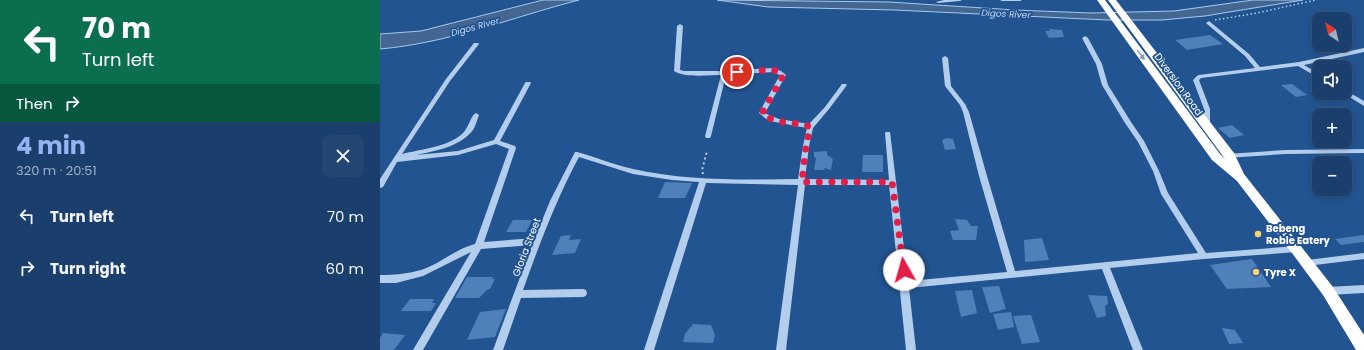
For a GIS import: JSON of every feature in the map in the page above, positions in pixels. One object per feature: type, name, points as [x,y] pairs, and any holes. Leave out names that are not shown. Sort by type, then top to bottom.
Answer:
[{"type":"highway","name":"Diversion Road","points":[[1108,2],[1129,23],[1230,156],[1241,178],[1297,249],[1328,292],[1364,349]]},
{"type":"highway","name":"Diversion Road","points":[[1108,2],[1118,24],[1216,157],[1241,178]]},
{"type":"street","points":[[938,2],[960,0]]},
{"type":"street","points":[[1002,0],[1020,0]]},
{"type":"street","points":[[1211,22],[1247,55],[1259,70]]},
{"type":"street","points":[[680,26],[677,71],[683,73],[773,70],[779,72],[783,76],[762,113],[770,120],[802,124],[810,127]]},
{"type":"street","points":[[1085,38],[1099,64],[1101,74],[1108,91],[1141,142],[1156,171],[1165,194],[1204,256]]},
{"type":"street","points":[[380,185],[448,80],[476,44]]},
{"type":"street","points":[[1207,126],[1207,109],[1196,79],[1203,76],[1299,64],[1364,50]]},
{"type":"street","points":[[945,58],[948,86],[963,105],[966,112],[1012,274]]},
{"type":"street","points":[[1299,64],[1312,72]]},
{"type":"street","points":[[708,136],[724,72]]},
{"type":"street","points":[[496,142],[528,83]]},
{"type":"street","points":[[781,350],[806,146],[810,127],[827,108],[844,85]]},
{"type":"street","points":[[1352,96],[1364,104]]},
{"type":"street","points":[[395,160],[456,141],[469,131],[476,115]]},
{"type":"street","points":[[888,133],[892,182],[906,285],[911,350]]},
{"type":"street","points":[[395,160],[434,157],[458,153],[496,142],[513,148],[478,247],[418,350]]},
{"type":"street","points":[[1216,157],[1285,152],[1364,151]]},
{"type":"street","name":"Gloria Street","points":[[498,350],[538,241],[568,170],[577,154],[639,173],[703,180]]},
{"type":"street","points":[[649,350],[703,180],[892,182]]},
{"type":"street","points":[[380,279],[415,275],[461,252],[478,247],[538,241]]},
{"type":"street","points":[[906,285],[1204,256],[1297,249]]},
{"type":"street","points":[[1307,263],[1364,256]]},
{"type":"street","points":[[1105,266],[1138,350]]},
{"type":"street","points":[[1328,292],[1364,289]]},
{"type":"street","points":[[519,294],[583,293]]},
{"type":"path","points":[[1211,22],[1316,0]]},
{"type":"path","points":[[703,180],[702,170],[707,151]]},
{"type":"water","name":"Digos River","points":[[543,0],[579,0],[481,29],[406,46],[380,49],[380,34],[421,31]]},
{"type":"water","name":"Digos River","points":[[717,0],[889,2],[1091,13],[1174,11],[1253,0],[1303,0],[1205,16],[1162,20],[1108,20],[894,10],[768,7]]},
{"type":"building","points":[[1049,29],[1062,30],[1064,37],[1049,38],[1045,31],[1050,31]]},
{"type":"building","points":[[1210,35],[1223,44],[1187,50],[1175,40]]},
{"type":"building","points":[[1292,84],[1307,95],[1296,97],[1281,85]]},
{"type":"building","points":[[1232,125],[1244,135],[1230,138],[1218,128]]},
{"type":"building","points":[[947,138],[953,139],[956,149],[945,150],[942,140]]},
{"type":"building","points":[[827,151],[827,155],[833,159],[831,170],[824,168],[825,170],[814,170],[816,158],[814,157],[814,152]]},
{"type":"building","points":[[863,155],[883,155],[883,172],[862,172]]},
{"type":"building","points":[[665,182],[692,183],[685,198],[658,198]]},
{"type":"building","points":[[955,219],[967,220],[971,226],[978,226],[976,240],[953,240],[950,231],[959,230]]},
{"type":"building","points":[[513,220],[532,220],[526,232],[506,232]]},
{"type":"building","points":[[571,235],[569,240],[581,239],[575,253],[552,255],[561,236]]},
{"type":"building","points":[[1364,235],[1364,242],[1341,245],[1335,239]]},
{"type":"building","points":[[1042,238],[1049,260],[1025,262],[1024,240]]},
{"type":"building","points":[[1252,259],[1271,287],[1227,289],[1210,265]]},
{"type":"building","points":[[467,277],[493,277],[492,279],[495,279],[490,289],[479,298],[455,298]]},
{"type":"building","points":[[999,286],[1006,309],[990,313],[982,287]]},
{"type":"building","points":[[972,290],[977,313],[961,317],[955,291]]},
{"type":"building","points":[[1088,295],[1107,296],[1108,304],[1105,306],[1106,316],[1097,318]]},
{"type":"building","points":[[410,299],[434,299],[432,303],[436,303],[431,311],[401,311]]},
{"type":"building","points":[[506,309],[495,337],[467,340],[480,312]]},
{"type":"building","points":[[1011,312],[1014,327],[998,330],[993,314]]},
{"type":"building","points":[[1031,315],[1040,342],[1022,344],[1013,316]]},
{"type":"building","points":[[693,324],[711,325],[715,335],[713,343],[683,342],[685,334]]},
{"type":"building","points":[[1222,328],[1235,330],[1243,343],[1229,344]]},
{"type":"building","points":[[383,333],[405,335],[394,350],[380,350],[380,338]]},
{"type":"place","name":"Bebeng Roble Eatery","points":[[1258,234]]},
{"type":"place","name":"Tyre X","points":[[1256,272]]},
{"type":"route","points":[[737,72],[773,70],[779,72],[783,76],[762,113],[770,120],[802,124],[810,127],[806,146],[802,182],[892,182],[904,270]]}]
